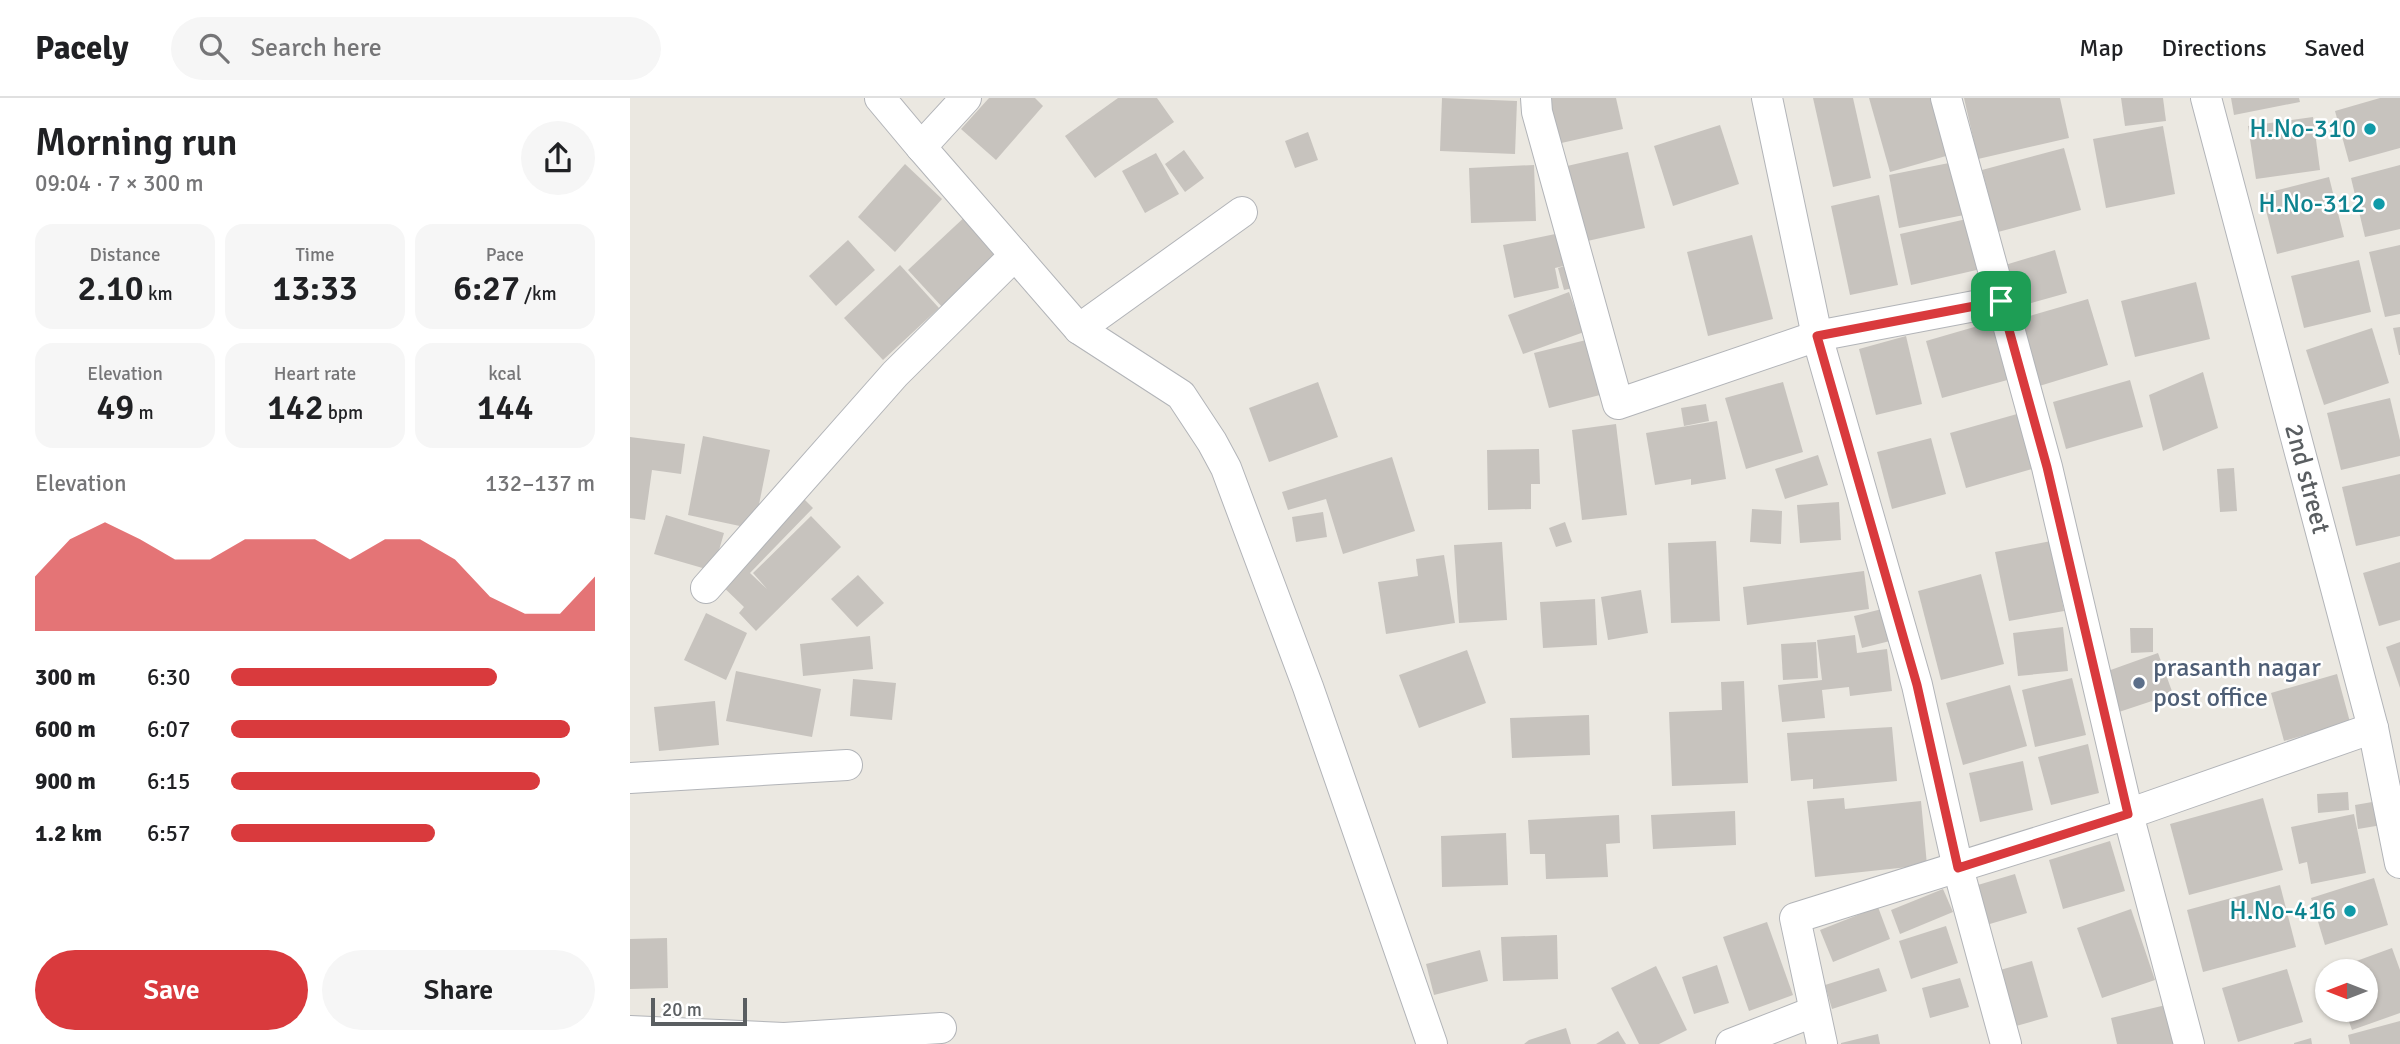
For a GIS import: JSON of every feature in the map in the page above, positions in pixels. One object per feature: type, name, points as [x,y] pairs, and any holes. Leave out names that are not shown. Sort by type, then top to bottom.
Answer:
[{"type":"street","points":[[880,98],[1079,329],[1181,395],[1226,468],[1308,687],[1432,1044]]},
{"type":"street","points":[[921,147],[966,98]]},
{"type":"street","points":[[1536,98],[1537,112],[1618,404],[1817,336],[2001,301]]},
{"type":"street","points":[[1767,98],[1817,336],[1917,685],[1958,868],[2006,1044]]},
{"type":"street","points":[[1946,98],[2047,467],[2128,814],[2189,1044]]},
{"type":"street","name":"2nd street","points":[[2206,98],[2373,728],[2400,863]]},
{"type":"street","points":[[1079,329],[1242,212]]},
{"type":"street","points":[[706,588],[895,374],[1015,255]]},
{"type":"street","points":[[1822,1044],[1795,918],[2128,814],[2373,728]]},
{"type":"street","points":[[630,778],[847,765]]},
{"type":"street","points":[[1731,1044],[1814,1012]]},
{"type":"street","points":[[630,1031],[785,1041],[941,1028]]},
{"type":"building","points":[[989,98],[1035,98],[1043,106],[996,160],[961,129]]},
{"type":"building","points":[[1118,98],[1157,98],[1174,122],[1095,178],[1065,136]]},
{"type":"building","points":[[1442,98],[1517,101],[1515,154],[1440,151]]},
{"type":"building","points":[[1548,98],[1616,98],[1623,129],[1557,144]]},
{"type":"building","points":[[1813,98],[1853,98],[1871,178],[1833,187]]},
{"type":"building","points":[[1869,98],[1937,98],[1953,154],[1890,172]]},
{"type":"building","points":[[1964,98],[2060,98],[2069,138],[1978,159]]},
{"type":"building","points":[[2121,98],[2163,98],[2166,121],[2125,126]]},
{"type":"building","points":[[2231,98],[2299,98],[2300,102],[2234,115]]},
{"type":"building","name":"H.No-310","points":[[2380,98],[2400,98],[2400,148],[2349,162],[2335,111]]},
{"type":"building","points":[[2313,117],[2320,170],[2256,179],[2248,126]]},
{"type":"building","points":[[1720,125],[1739,184],[1673,206],[1654,146]]},
{"type":"building","points":[[2163,126],[2175,194],[2106,208],[2093,139]]},
{"type":"building","points":[[1308,132],[1318,160],[1295,168],[1285,141]]},
{"type":"building","points":[[2064,148],[2081,210],[1998,232],[1982,170]]},
{"type":"building","points":[[1184,150],[1204,178],[1185,192],[1165,164]]},
{"type":"building","points":[[1628,152],[1645,228],[1583,242],[1567,166]]},
{"type":"building","points":[[1156,153],[1179,194],[1145,213],[1122,171]]},
{"type":"building","points":[[1959,161],[1969,214],[1899,228],[1889,175]]},
{"type":"building","points":[[905,164],[942,199],[895,252],[858,217]]},
{"type":"building","points":[[1534,165],[1536,221],[1471,223],[1469,168]]},
{"type":"building","name":"H.No-312","points":[[2400,165],[2400,229],[2365,237],[2351,178]]},
{"type":"building","points":[[2329,177],[2344,237],[2277,254],[2262,194]]},
{"type":"building","points":[[1879,195],[1898,285],[1850,295],[1831,206]]},
{"type":"building","points":[[969,213],[1006,252],[944,309],[908,270]]},
{"type":"building","points":[[1971,218],[1981,269],[1911,285],[1900,234]]},
{"type":"building","points":[[1565,232],[1577,287],[1564,290],[1558,268],[1568,265],[1555,268],[1559,288],[1514,298],[1503,245]]},
{"type":"building","points":[[1752,235],[1773,319],[1708,336],[1687,252]]},
{"type":"building","points":[[848,240],[875,270],[836,306],[809,276]]},
{"type":"building","points":[[2400,245],[2400,314],[2385,317],[2369,252]]},
{"type":"building","points":[[2055,250],[2067,293],[2017,307],[2005,265]]},
{"type":"building","points":[[2359,260],[2371,312],[2304,328],[2291,276]]},
{"type":"building","points":[[900,265],[939,308],[883,360],[844,318]]},
{"type":"building","points":[[2196,282],[2210,339],[2135,357],[2121,301]]},
{"type":"building","points":[[1569,292],[1584,332],[1523,354],[1508,315]]},
{"type":"building","points":[[2088,299],[2108,365],[2036,387],[2016,320]]},
{"type":"building","points":[[1995,321],[2011,379],[1942,398],[1926,341]]},
{"type":"building","points":[[2400,327],[2400,355],[2399,355],[2393,328]]},
{"type":"building","points":[[2372,328],[2389,383],[2324,405],[2306,350]]},
{"type":"building","points":[[1906,336],[1922,404],[1876,415],[1859,349]]},
{"type":"building","points":[[1586,340],[1600,395],[1549,408],[1534,353]]},
{"type":"building","points":[[2203,372],[2218,428],[2163,451],[2149,395]]},
{"type":"building","points":[[2130,380],[2143,427],[2066,449],[2053,402]]},
{"type":"building","points":[[1318,382],[1338,437],[1269,462],[1249,408]]},
{"type":"building","points":[[1783,382],[1803,452],[1746,469],[1725,398]]},
{"type":"building","points":[[2390,398],[2400,440],[2400,456],[2341,470],[2327,413]]},
{"type":"building","points":[[1706,404],[1709,421],[1684,426],[1681,408]]},
{"type":"building","points":[[2017,414],[2032,469],[1966,488],[1950,433]]},
{"type":"building","points":[[1717,421],[1726,479],[1691,485],[1691,479],[1655,485],[1646,433]]},
{"type":"building","points":[[1616,424],[1627,515],[1582,520],[1572,430]]},
{"type":"building","points":[[703,436],[770,450],[754,529],[688,515]]},
{"type":"building","points":[[630,437],[685,444],[681,474],[652,470],[645,520],[630,518]]},
{"type":"building","points":[[1931,438],[1946,494],[1892,509],[1877,452]]},
{"type":"building","points":[[1539,449],[1540,484],[1531,484],[1531,509],[1488,510],[1487,450]]},
{"type":"building","points":[[1818,455],[1828,485],[1785,499],[1775,469]]},
{"type":"building","points":[[1392,457],[1415,531],[1343,554],[1326,499],[1288,510],[1282,492]]},
{"type":"building","points":[[2234,468],[2237,511],[2220,512],[2217,469]]},
{"type":"building","points":[[2400,474],[2400,536],[2356,546],[2342,487]]},
{"type":"building","points":[[799,494],[813,508],[750,573],[767,589],[753,573],[811,516],[841,547],[756,631],[739,613],[744,607],[716,580]]},
{"type":"building","points":[[1839,502],[1841,540],[1800,543],[1797,505]]},
{"type":"building","points":[[1752,509],[1782,511],[1781,544],[1750,542]]},
{"type":"building","points":[[1323,512],[1327,537],[1296,542],[1292,517]]},
{"type":"building","points":[[666,515],[724,533],[713,571],[654,554]]},
{"type":"building","points":[[1565,522],[1572,542],[1556,547],[1549,528]]},
{"type":"building","points":[[1716,541],[1720,621],[1671,623],[1668,543]]},
{"type":"building","points":[[2051,541],[2064,611],[2009,621],[1995,552]]},
{"type":"building","points":[[1502,542],[1507,620],[1459,623],[1454,545]]},
{"type":"building","points":[[1444,555],[1455,623],[1386,634],[1378,582],[1418,576],[1416,559]]},
{"type":"building","points":[[2400,562],[2400,620],[2379,626],[2363,573]]},
{"type":"building","points":[[1864,571],[1869,609],[1747,625],[1743,587]]},
{"type":"building","points":[[1981,574],[2004,664],[1941,680],[1918,591]]},
{"type":"building","points":[[858,575],[884,603],[857,627],[831,599]]},
{"type":"building","points":[[1641,590],[1648,633],[1608,640],[1601,597]]},
{"type":"building","points":[[1595,599],[1597,645],[1543,648],[1540,602]]},
{"type":"building","points":[[1886,608],[1894,640],[1862,648],[1854,616]]},
{"type":"building","points":[[706,613],[747,633],[726,680],[684,660]]},
{"type":"building","points":[[2063,627],[2068,671],[2018,676],[2013,633]]},
{"type":"building","points":[[2130,628],[2153,628],[2153,652],[2131,653]]},
{"type":"building","points":[[1855,635],[1857,653],[1887,649],[1892,691],[1850,696],[1849,687],[1822,690],[1825,718],[1782,722],[1778,685],[1822,680],[1817,640]]},
{"type":"building","points":[[870,636],[873,669],[803,676],[800,644]]},
{"type":"building","points":[[1816,642],[1818,678],[1783,680],[1781,644]]},
{"type":"building","points":[[2400,642],[2400,688],[2386,647]]},
{"type":"building","points":[[1467,650],[1486,703],[1419,728],[1399,675]]},
{"type":"building","name":"prasanth nagar post office","points":[[2158,653],[2173,694],[2119,712],[2105,672]]},
{"type":"building","points":[[736,671],[821,689],[812,737],[726,721]]},
{"type":"building","points":[[2337,674],[2350,722],[2284,741],[2271,693]]},
{"type":"building","points":[[2072,678],[2086,735],[2035,747],[2022,690]]},
{"type":"building","points":[[853,679],[896,683],[892,720],[850,716]]},
{"type":"building","points":[[1744,681],[1748,783],[1672,786],[1669,712],[1722,710],[1721,682]]},
{"type":"building","points":[[2010,685],[2027,746],[1963,765],[1946,703]]},
{"type":"building","points":[[715,701],[719,745],[659,751],[654,707]]},
{"type":"building","points":[[1589,715],[1590,755],[1512,758],[1510,718]]},
{"type":"building","points":[[1892,727],[1897,781],[1813,789],[1813,779],[1791,781],[1787,733]]},
{"type":"building","points":[[2088,744],[2099,793],[2051,805],[2038,757]]},
{"type":"building","points":[[2023,761],[2033,810],[1980,822],[1969,773]]},
{"type":"building","points":[[2348,792],[2349,810],[2318,813],[2317,794]]},
{"type":"building","points":[[1844,798],[1845,809],[1921,801],[1927,865],[1815,877],[1807,801]]},
{"type":"building","points":[[2263,798],[2283,870],[2189,895],[2170,824]]},
{"type":"building","points":[[2378,801],[2382,825],[2358,829],[2355,805]]},
{"type":"building","points":[[1735,811],[1736,845],[1653,849],[1651,815]]},
{"type":"building","points":[[2354,814],[2366,873],[2311,884],[2307,862],[2299,864],[2291,827]]},
{"type":"building","points":[[1619,815],[1620,843],[1606,844],[1608,877],[1546,879],[1545,854],[1530,854],[1528,820]]},
{"type":"building","points":[[1506,833],[1508,885],[1442,887],[1441,836]]},
{"type":"building","points":[[2110,841],[2125,891],[2063,909],[2049,860]]},
{"type":"building","points":[[2015,874],[2027,913],[1983,926],[1971,887]]},
{"type":"building","name":"H.No-416","points":[[2374,878],[2388,925],[2325,945],[2311,898]]},
{"type":"building","points":[[2280,885],[2296,947],[2203,972],[2187,910]]},
{"type":"building","points":[[1943,889],[1953,912],[1900,934],[1891,910]]},
{"type":"building","points":[[1878,907],[1890,939],[1833,962],[1820,930]]},
{"type":"building","points":[[2131,909],[2155,980],[2102,998],[2077,928]]},
{"type":"building","points":[[1767,922],[1793,995],[1749,1011],[1723,937]]},
{"type":"building","points":[[1946,926],[1958,963],[1911,979],[1899,941]]},
{"type":"building","points":[[1557,935],[1558,979],[1503,981],[1501,937]]},
{"type":"building","points":[[667,938],[668,988],[630,989],[630,939]]},
{"type":"building","points":[[2392,948],[2400,970],[2400,1013],[2378,1021],[2378,959],[2362,959]]},
{"type":"building","points":[[1480,950],[1488,981],[1434,995],[1426,964]]},
{"type":"building","points":[[2032,961],[2048,1017],[2009,1028],[1993,972]]},
{"type":"building","points":[[1717,965],[1729,1003],[1694,1014],[1682,977]]},
{"type":"building","points":[[1656,966],[1687,1030],[1659,1044],[1639,1044],[1611,988]]},
{"type":"building","points":[[1879,968],[1887,991],[1832,1009],[1825,985]]},
{"type":"building","points":[[2287,969],[2303,1022],[2238,1042],[2222,988]]},
{"type":"building","points":[[1960,978],[1969,1007],[1930,1018],[1922,988]]},
{"type":"building","points":[[2166,1005],[2175,1044],[2117,1044],[2111,1018]]},
{"type":"building","points":[[2400,1021],[2400,1044],[2350,1044],[2348,1035]]},
{"type":"building","points":[[2349,1022],[2375,1022],[2352,1030]]},
{"type":"building","points":[[1566,1028],[1571,1044],[1524,1044],[1529,1040]]},
{"type":"building","points":[[1618,1031],[1626,1044],[1596,1044]]},
{"type":"building","points":[[1878,1034],[1880,1044],[1841,1044],[1841,1043]]},
{"type":"building","points":[[2311,1038],[2312,1044],[2294,1044],[2294,1043]]},
{"type":"place","name":"H.No-310","points":[[2370,129]]},
{"type":"place","name":"H.No-312","points":[[2379,204]]},
{"type":"place","name":"prasanth nagar post office","points":[[2139,683]]},
{"type":"place","name":"H.No-416","points":[[2350,911]]},
{"type":"route","points":[[2001,301],[2047,467],[2128,814],[1958,868],[1917,685],[1817,336],[2001,301]]}]
